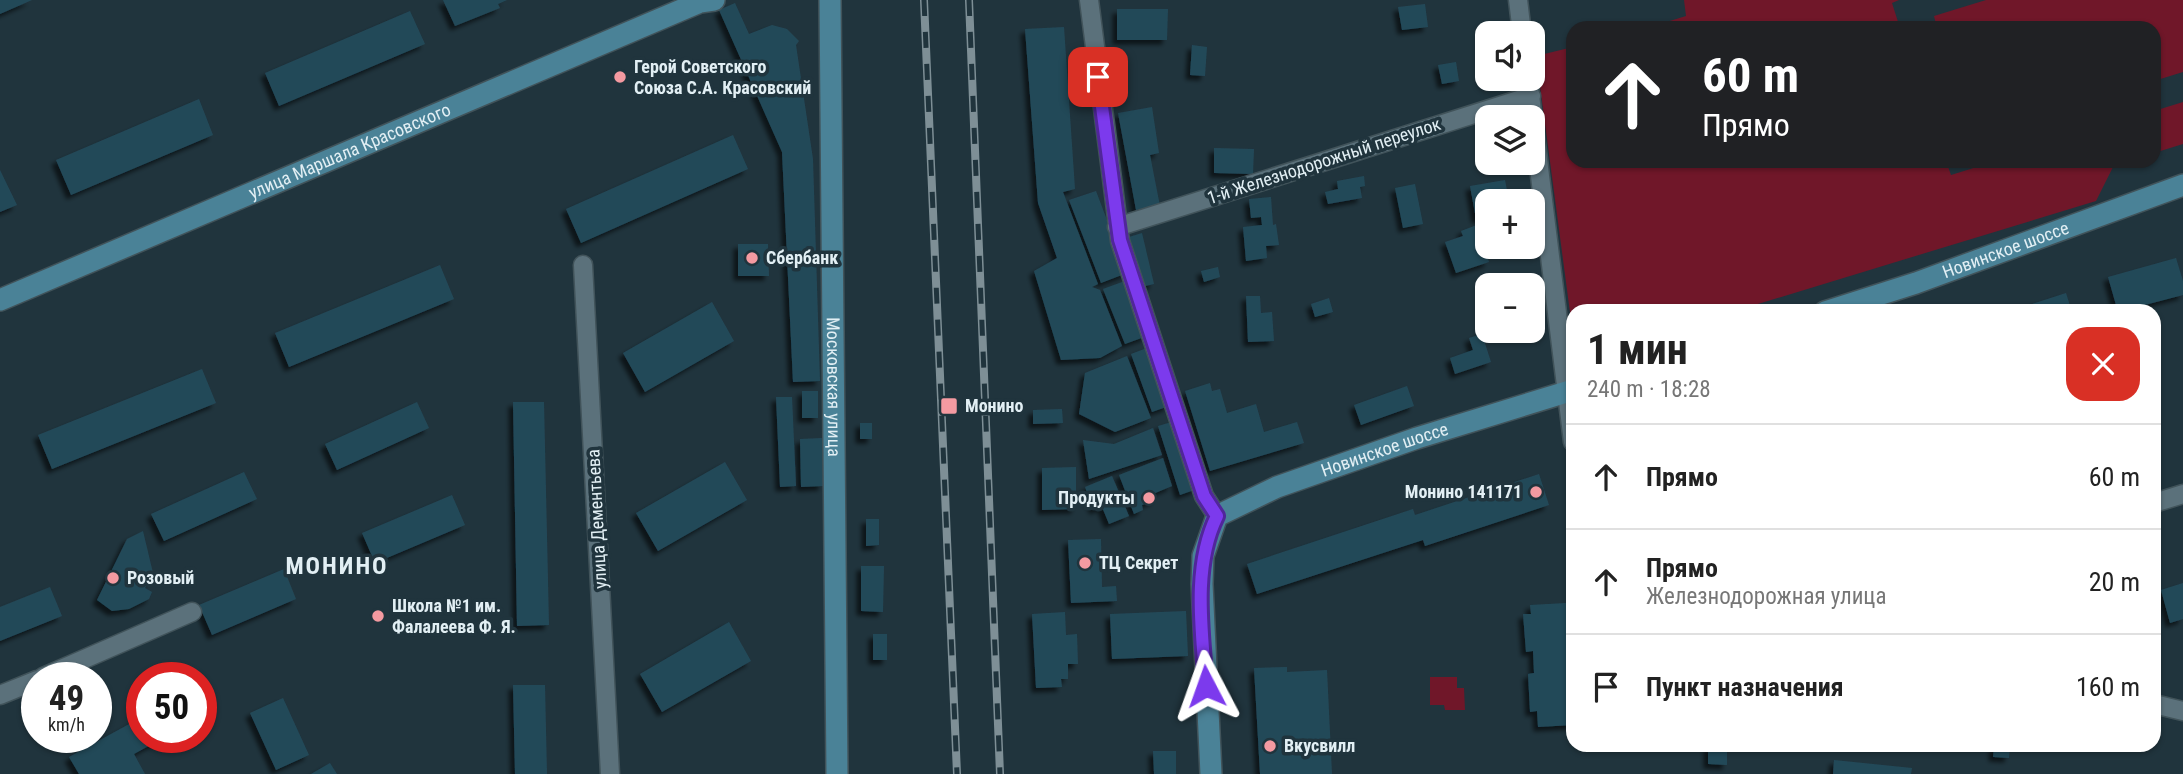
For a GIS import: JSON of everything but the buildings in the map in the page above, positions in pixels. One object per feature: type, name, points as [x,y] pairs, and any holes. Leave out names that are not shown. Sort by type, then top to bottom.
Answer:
[{"type":"street","name":"Московская улица","points":[[830,0],[837,774]]},
{"type":"street","points":[[1089,0],[1117,227],[1133,284],[1213,524],[1202,584],[1211,774]]},
{"type":"street","points":[[1518,0],[1521,21]]},
{"type":"street","name":"улица Маршала Красовского","points":[[0,300],[706,1]]},
{"type":"street","name":"1-й Железнодорожный переулок","points":[[1117,227],[1518,91]]},
{"type":"street","points":[[1531,91],[1566,368]]},
{"type":"street","name":"Новинское шоссе","points":[[1849,304],[2183,185]]},
{"type":"street","name":"улица Дементьева","points":[[583,265],[610,774]]},
{"type":"street","name":"Новинское шоссе","points":[[1213,524],[1277,488],[1417,438],[1566,392]]},
{"type":"street","points":[[2161,501],[2183,494]]},
{"type":"street","points":[[77,662],[191,612]]},
{"type":"street","points":[[0,695],[21,686]]},
{"type":"street","points":[[2161,705],[2183,710]]},
{"type":"shaded area","points":[[1684,0],[1899,0],[1892,3],[1898,21],[1670,21],[1686,16]]},
{"type":"shaded area","points":[[1986,0],[2183,0],[2183,72],[2161,79],[2161,21],[1935,21],[1934,16]]},
{"type":"shaded area","points":[[1566,49],[1566,168],[1948,168],[1951,175],[1974,168],[2112,168],[2096,201],[1758,304],[1569,304],[1545,124],[1545,105],[1542,105],[1541,91],[1545,91],[1545,54]]},
{"type":"shaded area","points":[[2183,102],[2183,144],[2161,151],[2161,109]]},
{"type":"shaded area","points":[[1430,677],[1457,677],[1457,688],[1464,688],[1465,710],[1445,710],[1444,705],[1430,705]]},
{"type":"railway","points":[[924,0],[957,774]]},
{"type":"railway","points":[[969,0],[1000,774]]},
{"type":"place","name":"Герой Советского Союза С.А. Красовский","points":[[620,77]]},
{"type":"place","name":"Сбербанк","points":[[752,258]]},
{"type":"place","name":"Монино","points":[[949,406]]},
{"type":"place","name":"Монино 141171","points":[[1536,492]]},
{"type":"place","name":"Продукты","points":[[1149,498]]},
{"type":"place","name":"ТЦ Секрет","points":[[1085,563]]},
{"type":"place","name":"Розовый","points":[[113,578]]},
{"type":"place","name":"Школа №1 им. Фалалеева Ф. Я.","points":[[378,616]]},
{"type":"place","name":"Вкусвилл","points":[[1270,746]]},
{"type":"district","name":"МОНИНО","points":[[337,566]]},
{"type":"route","points":[[1098,77],[1120,240],[1204,496],[1217,516],[1203,556],[1206,686]]}]
